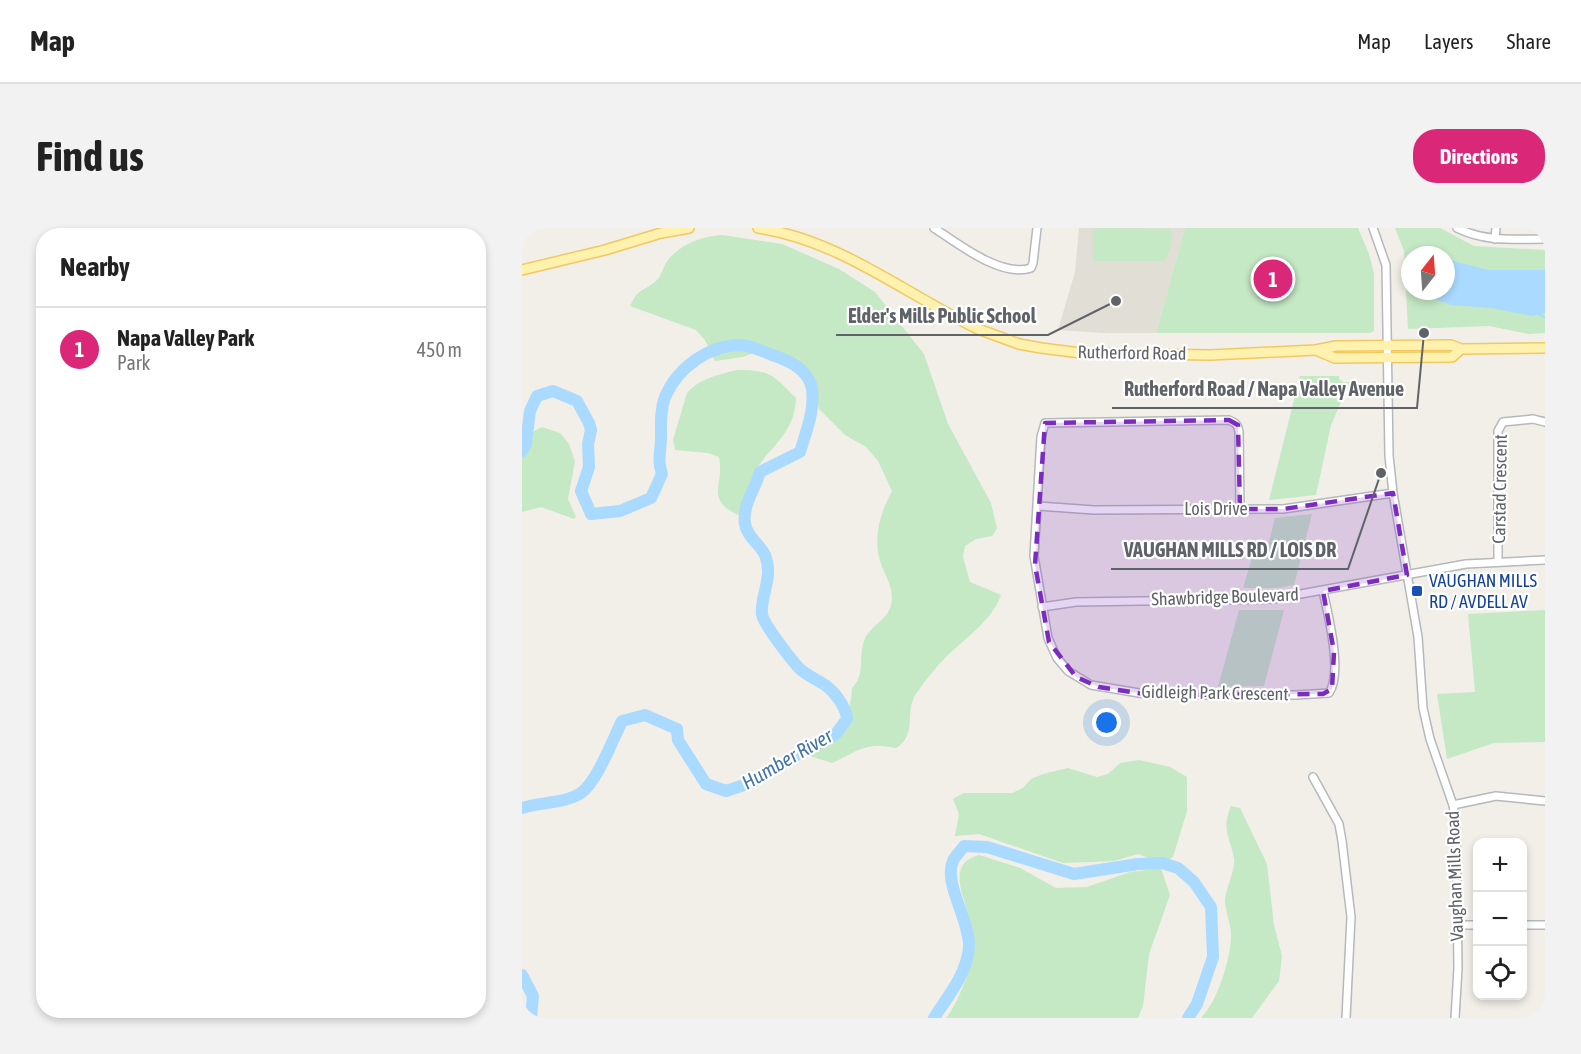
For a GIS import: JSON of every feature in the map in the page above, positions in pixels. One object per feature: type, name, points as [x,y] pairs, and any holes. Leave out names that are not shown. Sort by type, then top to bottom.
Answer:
[{"type":"main road","points":[[522,270],[605,250],[661,233],[689,228]]},
{"type":"main road","name":"Rutherford Road","points":[[758,228],[795,236],[829,248],[971,326],[1003,339],[1030,346],[1081,353],[1200,354],[1388,345],[1451,345],[1461,349],[1545,348]]},
{"type":"main road","name":"Rutherford Road","points":[[1316,350],[1335,358],[1388,358],[1452,357],[1461,349]]},
{"type":"street","points":[[934,228],[989,262],[1022,272],[1031,268],[1033,263],[1037,228]]},
{"type":"street","name":"Vaughan Mills Road","points":[[1372,228],[1386,266],[1389,447],[1393,493],[1418,637],[1426,726],[1453,805],[1457,842],[1458,978],[1455,1018]]},
{"type":"street","points":[[1456,228],[1471,235],[1496,239],[1545,239]]},
{"type":"street","points":[[1496,228],[1496,239]]},
{"type":"street","name":"Carstad Crescent","points":[[1498,562],[1498,431],[1503,422],[1533,419],[1545,422]]},
{"type":"street","name":"Gidleigh Park Crescent","points":[[1240,509],[1239,432],[1238,425],[1229,420],[1045,423],[1041,436],[1034,556],[1048,638],[1057,658],[1072,674],[1091,685],[1151,695],[1329,693],[1333,685],[1334,662],[1323,591]]},
{"type":"street","name":"Lois Drive","points":[[1038,506],[1087,510],[1294,508],[1393,493]]},
{"type":"street","name":"Shawbridge Boulevard","points":[[1042,607],[1076,602],[1273,599],[1466,564],[1545,560]]},
{"type":"street","points":[[1313,777],[1339,824],[1342,841],[1351,917],[1346,1018],[1354,1018]]},
{"type":"street","points":[[1453,805],[1496,796],[1545,801]]},
{"type":"street","points":[[1458,925],[1473,925]]},
{"type":"street","points":[[1527,925],[1545,925]]},
{"type":"highlighted area","points":[[1229,420],[1238,425],[1240,509],[1283,509],[1393,493],[1407,575],[1323,591],[1334,652],[1332,689],[1323,694],[1151,695],[1099,687],[1076,677],[1049,642],[1035,565],[1045,423]]},
{"type":"shaded area","points":[[1079,228],[1185,228],[1156,333],[1058,330],[1075,272]]},
{"type":"green space","points":[[1185,228],[1358,228],[1369,254],[1374,274],[1374,331],[1370,333],[1156,333]]},
{"type":"green space","points":[[1395,228],[1440,228],[1474,246],[1545,250],[1545,333],[1528,334],[1489,326],[1408,329],[1407,300],[1455,300],[1455,246],[1402,246]]},
{"type":"green space","points":[[1093,229],[1171,229],[1168,253],[1164,261],[1093,261]]},
{"type":"green space","points":[[722,235],[782,244],[839,269],[875,292],[924,354],[948,424],[991,503],[997,528],[992,536],[976,539],[965,546],[963,557],[970,582],[1001,595],[985,621],[942,661],[916,694],[911,708],[907,736],[896,748],[870,747],[832,763],[810,756],[833,734],[844,719],[851,700],[852,688],[859,677],[862,647],[866,636],[886,615],[891,605],[891,588],[880,561],[877,543],[881,516],[892,491],[878,461],[866,447],[845,435],[819,409],[817,399],[800,367],[788,355],[766,348],[743,357],[715,361],[705,340],[696,330],[630,306],[639,292],[658,279],[668,260],[679,249],[699,239]]},
{"type":"green space","points":[[736,370],[756,371],[770,375],[796,398],[791,423],[751,479],[741,516],[729,510],[719,498],[719,457],[708,453],[675,450],[673,440],[687,393],[704,380]]},
{"type":"green space","points":[[1300,376],[1339,376],[1343,382],[1350,382],[1331,425],[1316,495],[1269,500]]},
{"type":"green space","points":[[542,427],[560,433],[569,444],[575,461],[568,499],[576,517],[574,519],[541,507],[522,512],[522,450],[531,433]]},
{"type":"green space","points":[[1312,514],[1294,585],[1276,588],[1243,588],[1253,555],[1266,554],[1275,518]]},
{"type":"green space","points":[[1239,610],[1284,610],[1264,686],[1218,687]]},
{"type":"green space","points":[[1545,610],[1545,742],[1494,743],[1447,759],[1437,694],[1475,692],[1468,614]]},
{"type":"green space","points":[[1139,760],[1170,767],[1187,777],[1187,811],[1173,857],[1164,863],[1138,854],[1114,861],[1063,863],[979,834],[955,836],[959,814],[953,799],[964,793],[1012,793],[1023,788],[1031,779],[1068,768],[1097,777],[1108,774],[1120,763]]},
{"type":"green space","points":[[1231,806],[1240,808],[1267,864],[1274,925],[1282,956],[1279,981],[1252,1018],[1201,1018],[1213,1001],[1223,978],[1231,942],[1225,900],[1234,864],[1226,827]]},
{"type":"green space","points":[[979,855],[1020,868],[1056,888],[1087,887],[1130,872],[1161,868],[1170,895],[1149,954],[1143,1006],[1138,1018],[946,1018],[964,983],[973,953],[972,929],[961,888],[960,871],[963,864]]},
{"type":"water","points":[[1455,261],[1488,270],[1545,270],[1545,313],[1532,316],[1491,308],[1451,305],[1438,300],[1455,300]]},
{"type":"waterway","points":[[1539,314],[1545,318]]},
{"type":"waterway","name":"Humber River","points":[[522,451],[526,444],[530,411],[537,396],[553,391],[577,401],[591,430],[588,444],[589,467],[581,491],[591,514],[620,511],[651,498],[662,474],[659,460],[663,402],[671,386],[686,367],[717,349],[741,345],[785,360],[802,371],[810,382],[813,397],[800,452],[760,472],[747,504],[745,524],[748,533],[763,551],[767,563],[768,571],[762,607],[762,614],[767,625],[798,667],[829,688],[836,696],[845,710],[847,719],[835,735],[753,782],[726,791],[706,784],[678,740],[677,729],[645,715],[622,721],[599,770],[581,793],[560,801],[522,808]]},
{"type":"waterway","name":"Humber River","points":[[934,1018],[965,966],[969,947],[966,925],[951,880],[954,859],[964,846],[987,847],[1074,874],[1138,864],[1162,863],[1178,868],[1194,882],[1211,907],[1213,957],[1197,1004],[1188,1018]]},
{"type":"waterway","name":"Humber River","points":[[522,975],[533,996],[531,1018]]},
{"type":"place","name":"Napa Valley Park","points":[[1273,279]]},
{"type":"place","name":"Elder's Mills Public School","points":[[1116,301]]},
{"type":"place","name":"Rutherford Road / Napa Valley Avenue","points":[[1424,333]]},
{"type":"place","name":"VAUGHAN MILLS RD / LOIS DR","points":[[1381,473]]},
{"type":"place","name":"VAUGHAN MILLS RD / AVDELL AV","points":[[1417,591]]}]
